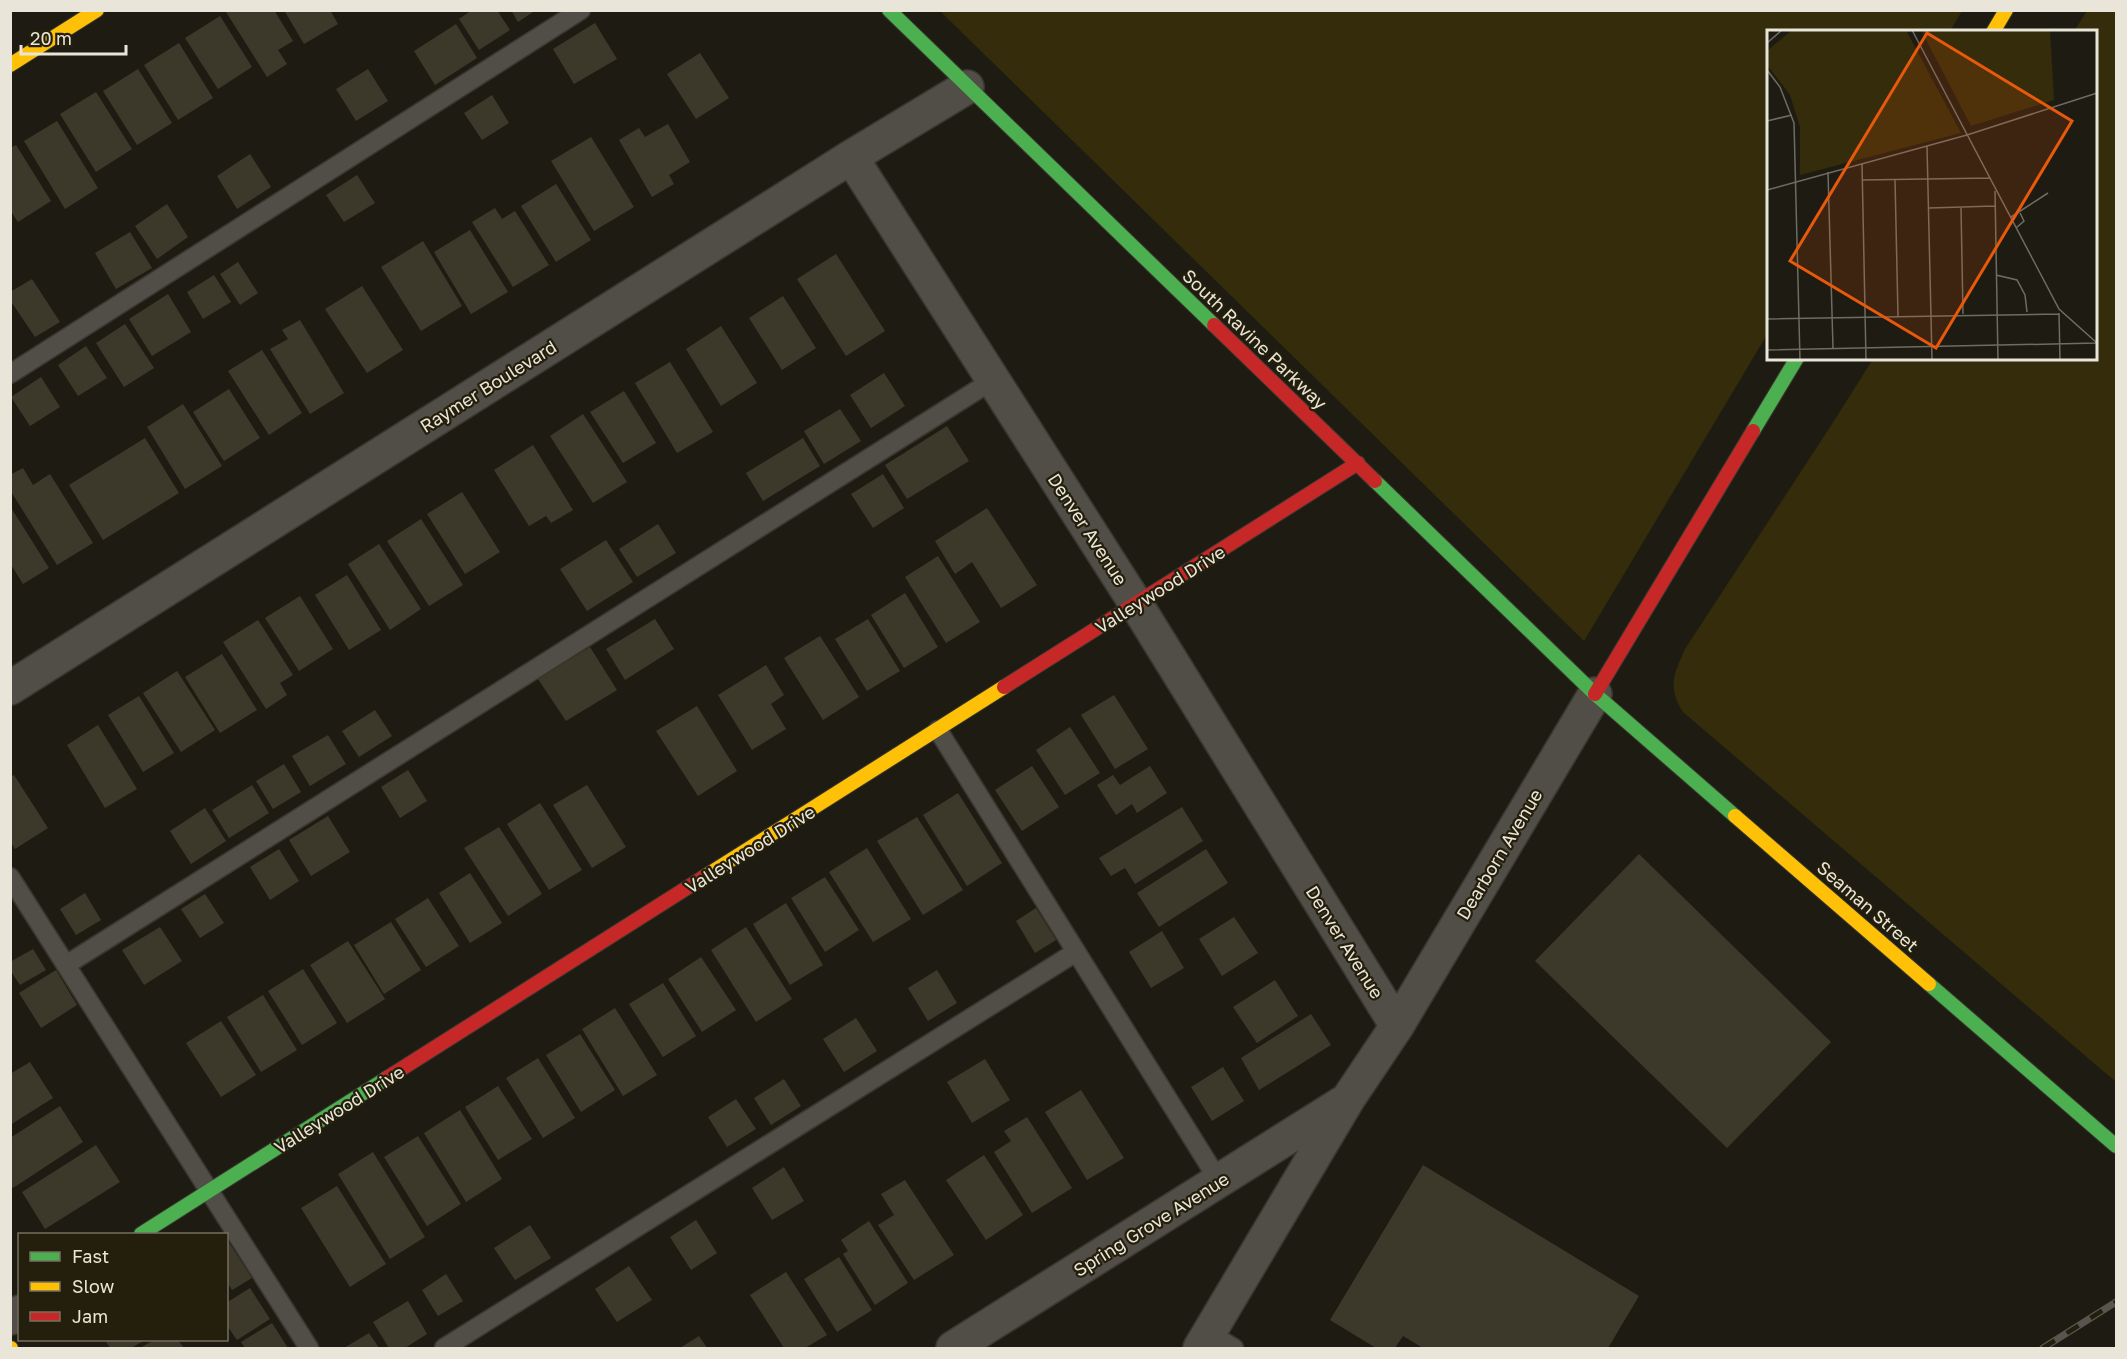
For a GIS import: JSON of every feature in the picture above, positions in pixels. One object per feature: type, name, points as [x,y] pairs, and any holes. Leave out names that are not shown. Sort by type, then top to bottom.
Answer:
[{"type":"street","points":[[10,65],[97,10]]},
{"type":"street","name":"South Ravine Parkway","points":[[889,10],[1595,694]]},
{"type":"street","points":[[1994,30],[2006,10]]},
{"type":"street","name":"Raymer Boulevard","points":[[10,688],[851,157],[967,87]]},
{"type":"street","name":"Denver Avenue","points":[[851,157],[1136,604],[1397,1026]]},
{"type":"street","name":"Dearborn Avenue","points":[[1215,1343],[1348,1099],[1397,1026],[1796,360]]},
{"type":"street","name":"Valleywood Drive","points":[[143,1233],[1358,463]]},
{"type":"street","name":"Seaman Street","points":[[1595,694],[2116,1146]]},
{"type":"street","name":"Spring Grove Avenue","points":[[953,1348],[1348,1099]]},
{"type":"lane","points":[[10,374],[581,10]]},
{"type":"lane","points":[[66,965],[993,380]]},
{"type":"lane","points":[[938,730],[1219,1181]]},
{"type":"lane","points":[[10,877],[309,1348]]},
{"type":"lane","points":[[444,1348],[1076,952]]},
{"type":"shaded area","points":[[940,11],[1962,11],[1951,30],[1767,30],[1767,335],[1584,641]]},
{"type":"shaded area","points":[[2087,11],[2116,11],[2116,1082],[1683,712],[1674,688],[1675,673],[1685,649],[1872,360],[2097,360],[2097,30],[2075,30]]},
{"type":"building","points":[[228,10],[274,10],[293,41],[278,50],[287,64],[267,77],[226,12]]},
{"type":"building","points":[[284,10],[330,10],[338,24],[304,44]]},
{"type":"building","points":[[472,10],[497,10],[510,30],[479,50],[459,19]]},
{"type":"building","points":[[511,10],[536,10],[518,22]]},
{"type":"building","points":[[220,16],[252,67],[218,89],[185,38]]},
{"type":"building","points":[[595,23],[617,59],[574,84],[553,49]]},
{"type":"building","points":[[456,24],[477,58],[435,85],[414,51]]},
{"type":"building","points":[[179,43],[213,98],[178,120],[144,65]]},
{"type":"building","points":[[700,53],[729,98],[696,119],[667,74]]},
{"type":"building","points":[[138,69],[172,123],[137,145],[103,91]]},
{"type":"building","points":[[368,69],[388,101],[356,121],[336,89]]},
{"type":"building","points":[[96,92],[132,149],[96,172],[60,114]]},
{"type":"building","points":[[492,95],[509,123],[482,140],[464,113]]},
{"type":"building","points":[[57,121],[98,188],[65,209],[24,141]]},
{"type":"building","points":[[668,124],[690,162],[669,175],[674,184],[652,197],[619,140],[639,128],[645,137]]},
{"type":"building","points":[[591,137],[634,207],[594,231],[551,161]]},
{"type":"building","points":[[16,145],[51,201],[18,222],[10,210],[10,148]]},
{"type":"building","points":[[250,154],[271,187],[237,209],[217,176]]},
{"type":"building","points":[[357,175],[375,203],[344,222],[326,195]]},
{"type":"building","points":[[556,184],[591,240],[556,262],[521,206]]},
{"type":"building","points":[[167,204],[188,237],[157,259],[135,226]]},
{"type":"building","points":[[495,208],[502,219],[515,211],[549,265],[513,287],[472,222]]},
{"type":"building","points":[[470,230],[508,292],[471,314],[434,252]]},
{"type":"building","points":[[130,232],[152,268],[116,289],[95,253]]},
{"type":"building","points":[[423,241],[462,306],[421,331],[381,267]]},
{"type":"building","points":[[836,254],[885,331],[846,356],[797,279]]},
{"type":"building","points":[[238,262],[258,293],[240,305],[220,274]]},
{"type":"building","points":[[214,275],[231,302],[203,319],[187,292]]},
{"type":"building","points":[[32,279],[60,322],[35,337],[10,300],[10,292]]},
{"type":"building","points":[[362,286],[403,350],[367,373],[325,309]]},
{"type":"building","points":[[168,294],[191,332],[152,356],[129,319]]},
{"type":"building","points":[[783,296],[816,348],[782,370],[749,318]]},
{"type":"building","points":[[300,320],[344,393],[310,414],[270,349],[288,339],[282,330]]},
{"type":"building","points":[[125,324],[154,368],[124,387],[96,343]]},
{"type":"building","points":[[721,326],[757,383],[721,406],[686,349]]},
{"type":"building","points":[[86,346],[107,378],[78,396],[58,365]]},
{"type":"building","points":[[262,350],[302,413],[269,435],[228,371]]},
{"type":"building","points":[[670,362],[713,432],[677,453],[635,383]]},
{"type":"building","points":[[884,373],[905,406],[871,428],[850,395]]},
{"type":"building","points":[[41,377],[60,407],[30,426],[11,397]]},
{"type":"building","points":[[229,389],[260,438],[224,461],[193,412]]},
{"type":"building","points":[[624,391],[656,443],[623,463],[590,412]]},
{"type":"building","points":[[183,404],[222,466],[185,489],[147,427]]},
{"type":"building","points":[[840,409],[861,441],[824,464],[804,431]]},
{"type":"building","points":[[583,414],[627,482],[593,503],[550,436]]},
{"type":"building","points":[[947,426],[969,461],[907,499],[885,465]]},
{"type":"building","points":[[145,438],[179,493],[103,540],[69,485]]},
{"type":"building","points":[[803,438],[820,466],[763,501],[746,473]]},
{"type":"building","points":[[533,445],[573,510],[551,523],[546,516],[529,526],[494,470]]},
{"type":"building","points":[[23,468],[33,485],[50,474],[93,543],[57,565],[10,490],[10,475]]},
{"type":"building","points":[[883,474],[904,508],[873,528],[851,494]]},
{"type":"building","points":[[462,492],[500,552],[465,574],[427,514]]},
{"type":"building","points":[[10,506],[49,568],[23,584],[10,563]]},
{"type":"building","points":[[987,508],[1037,585],[1001,608],[972,562],[955,574],[935,541]]},
{"type":"building","points":[[421,519],[463,585],[429,606],[387,541]]},
{"type":"building","points":[[658,524],[676,553],[637,577],[619,549]]},
{"type":"building","points":[[606,540],[633,582],[587,611],[560,569]]},
{"type":"building","points":[[379,544],[421,609],[390,630],[348,564]]},
{"type":"building","points":[[938,556],[980,622],[946,643],[905,577]]},
{"type":"building","points":[[347,575],[381,630],[349,650],[315,595]]},
{"type":"building","points":[[905,593],[938,647],[904,668],[871,615]]},
{"type":"building","points":[[300,596],[333,649],[299,671],[265,618]]},
{"type":"building","points":[[655,619],[674,649],[625,680],[606,649]]},
{"type":"building","points":[[868,619],[900,671],[867,691],[835,639]]},
{"type":"building","points":[[258,620],[293,675],[280,683],[287,695],[266,709],[223,642]]},
{"type":"building","points":[[820,636],[859,697],[823,720],[784,658]]},
{"type":"building","points":[[590,647],[617,690],[566,721],[538,679]]},
{"type":"building","points":[[222,654],[257,710],[220,733],[185,677]]},
{"type":"building","points":[[766,665],[784,695],[771,704],[786,729],[752,750],[718,695]]},
{"type":"building","points":[[177,671],[215,730],[181,752],[143,693]]},
{"type":"building","points":[[1114,695],[1148,749],[1115,769],[1081,715]]},
{"type":"building","points":[[139,696],[174,753],[143,772],[108,715]]},
{"type":"building","points":[[697,706],[737,771],[698,796],[656,731]]},
{"type":"building","points":[[375,710],[392,736],[359,757],[342,731]]},
{"type":"building","points":[[98,725],[137,789],[105,808],[67,745]]},
{"type":"building","points":[[1070,727],[1100,773],[1065,795],[1036,750]]},
{"type":"building","points":[[328,735],[346,764],[310,786],[292,756]]},
{"type":"building","points":[[284,764],[301,792],[273,809],[256,781]]},
{"type":"building","points":[[1032,766],[1059,807],[1022,831],[995,790]]},
{"type":"building","points":[[1150,766],[1167,793],[1137,813],[1132,804],[1116,815],[1097,785],[1113,775],[1120,785]]},
{"type":"building","points":[[408,770],[427,801],[400,818],[381,787]]},
{"type":"building","points":[[14,775],[48,828],[15,849],[10,841],[10,777]]},
{"type":"building","points":[[252,785],[269,813],[229,838],[212,810]]},
{"type":"building","points":[[587,785],[626,847],[592,868],[553,805]]},
{"type":"building","points":[[958,793],[1002,863],[967,886],[923,815]]},
{"type":"building","points":[[540,803],[582,870],[549,890],[507,824]]},
{"type":"building","points":[[1182,807],[1203,841],[1135,884],[1125,868],[1111,876],[1099,858]]},
{"type":"building","points":[[205,808],[226,841],[191,864],[170,831]]},
{"type":"building","points":[[328,816],[350,852],[311,876],[289,840]]},
{"type":"building","points":[[917,817],[963,890],[923,915],[877,841]]},
{"type":"building","points":[[499,827],[542,894],[508,916],[464,848]]},
{"type":"building","points":[[867,848],[911,919],[873,942],[829,872]]},
{"type":"building","points":[[279,849],[299,881],[270,900],[250,867]]},
{"type":"building","points":[[1206,849],[1228,883],[1159,927],[1137,893]]},
{"type":"building","points":[[1639,854],[1831,1042],[1727,1148],[1535,961]]},
{"type":"building","points":[[470,873],[502,923],[470,943],[439,893]]},
{"type":"building","points":[[825,877],[859,930],[825,952],[791,898]]},
{"type":"building","points":[[85,893],[101,920],[76,935],[60,909]]},
{"type":"building","points":[[205,894],[224,923],[200,938],[181,909]]},
{"type":"building","points":[[428,898],[459,946],[426,967],[395,919]]},
{"type":"building","points":[[786,903],[823,965],[790,985],[753,924]]},
{"type":"building","points":[[1036,908],[1056,940],[1035,953],[1016,921]]},
{"type":"building","points":[[1234,917],[1258,953],[1222,976],[1199,939]]},
{"type":"building","points":[[391,922],[421,970],[384,994],[354,945]]},
{"type":"building","points":[[160,927],[182,961],[144,985],[122,950]]},
{"type":"building","points":[[746,927],[792,999],[756,1022],[711,950]]},
{"type":"building","points":[[1162,931],[1184,968],[1151,988],[1129,952]]},
{"type":"building","points":[[348,941],[385,999],[347,1023],[310,965]]},
{"type":"building","points":[[33,949],[46,970],[20,985],[10,970],[10,962]]},
{"type":"building","points":[[701,957],[736,1010],[702,1032],[668,979]]},
{"type":"building","points":[[303,969],[337,1023],[302,1045],[268,991]]},
{"type":"building","points":[[56,970],[77,1005],[41,1028],[19,993]]},
{"type":"building","points":[[937,970],[957,1003],[928,1021],[908,988]]},
{"type":"building","points":[[1275,980],[1298,1016],[1257,1043],[1233,1007]]},
{"type":"building","points":[[663,983],[696,1036],[663,1057],[629,1004]]},
{"type":"building","points":[[263,995],[297,1050],[261,1072],[227,1017]]},
{"type":"building","points":[[615,1008],[657,1075],[623,1096],[582,1029]]},
{"type":"building","points":[[1311,1014],[1331,1045],[1259,1090],[1241,1058]]},
{"type":"building","points":[[856,1018],[877,1051],[844,1072],[823,1039]]},
{"type":"building","points":[[221,1021],[256,1075],[221,1097],[186,1043]]},
{"type":"building","points":[[580,1034],[615,1090],[581,1112],[546,1055]]},
{"type":"building","points":[[538,1058],[575,1118],[543,1138],[506,1078]]},
{"type":"building","points":[[985,1059],[1010,1100],[972,1123],[947,1082]]},
{"type":"building","points":[[30,1062],[53,1098],[10,1125],[10,1074]]},
{"type":"building","points":[[1223,1067],[1244,1101],[1212,1121],[1191,1087]]},
{"type":"building","points":[[784,1079],[801,1106],[771,1125],[754,1098]]},
{"type":"building","points":[[498,1086],[532,1139],[498,1160],[465,1107]]},
{"type":"building","points":[[1081,1090],[1124,1158],[1087,1180],[1045,1112]]},
{"type":"building","points":[[736,1099],[756,1129],[727,1147],[708,1117]]},
{"type":"building","points":[[60,1106],[83,1142],[13,1188],[10,1183],[10,1138]]},
{"type":"building","points":[[460,1110],[502,1179],[466,1202],[424,1133]]},
{"type":"building","points":[[1027,1117],[1072,1188],[1032,1213],[994,1152],[1011,1141],[1004,1131]]},
{"type":"building","points":[[418,1136],[461,1204],[427,1226],[384,1157]]},
{"type":"building","points":[[96,1145],[120,1182],[45,1229],[22,1192]]},
{"type":"building","points":[[373,1152],[425,1237],[390,1259],[338,1174]]},
{"type":"building","points":[[984,1155],[1023,1215],[986,1240],[946,1180]]},
{"type":"building","points":[[1423,1165],[1639,1296],[1608,1348],[1423,1348],[1403,1336],[1395,1348],[1376,1348],[1330,1320]]},
{"type":"building","points":[[784,1167],[804,1201],[772,1220],[752,1188]]},
{"type":"building","points":[[905,1180],[954,1255],[914,1280],[878,1225],[894,1215],[881,1194]]},
{"type":"building","points":[[337,1186],[386,1264],[350,1287],[301,1208]]},
{"type":"building","points":[[696,1220],[717,1253],[691,1270],[670,1237]]},
{"type":"building","points":[[869,1221],[908,1283],[875,1305],[843,1254],[848,1251],[841,1240]]},
{"type":"building","points":[[530,1225],[551,1258],[515,1280],[494,1248]]},
{"type":"building","points":[[228,1241],[252,1278],[232,1290],[228,1283]]},
{"type":"building","points":[[839,1257],[872,1310],[837,1332],[804,1279]]},
{"type":"building","points":[[629,1266],[652,1300],[617,1322],[595,1289]]},
{"type":"building","points":[[786,1272],[827,1335],[805,1348],[784,1348],[750,1295]]},
{"type":"building","points":[[446,1274],[463,1301],[438,1316],[422,1290]]},
{"type":"building","points":[[250,1288],[270,1319],[237,1340],[228,1327],[228,1302]]},
{"type":"building","points":[[408,1301],[427,1334],[405,1348],[389,1348],[373,1322]]},
{"type":"building","points":[[272,1323],[288,1348],[245,1348],[241,1342]]},
{"type":"building","points":[[369,1333],[379,1348],[344,1348]]},
{"type":"building","points":[[699,1336],[707,1348],[680,1348]]},
{"type":"building","points":[[106,1341],[143,1341],[131,1348],[110,1348]]},
{"type":"building","points":[[152,1341],[179,1341],[184,1348],[140,1348]]},
{"type":"railway","points":[[2043,1348],[2116,1302]]},
{"type":"traffic: fast","points":[[889,10],[1214,325]]},
{"type":"traffic: fast","points":[[1753,431],[1796,360]]},
{"type":"traffic: fast","points":[[1375,481],[1595,694],[1735,816]]},
{"type":"traffic: fast","points":[[1929,984],[2116,1146]]},
{"type":"traffic: fast","points":[[143,1233],[387,1078]]},
{"type":"traffic: slow","points":[[10,65],[97,10]]},
{"type":"traffic: slow","points":[[1994,30],[2006,10]]},
{"type":"traffic: slow","points":[[704,877],[1004,687]]},
{"type":"traffic: slow","points":[[1735,816],[1929,984]]},
{"type":"traffic: jam","points":[[1214,325],[1375,481]]},
{"type":"traffic: jam","points":[[1595,694],[1753,431]]},
{"type":"traffic: jam","points":[[1004,687],[1358,463]]},
{"type":"traffic: jam","points":[[387,1078],[704,877]]}]
